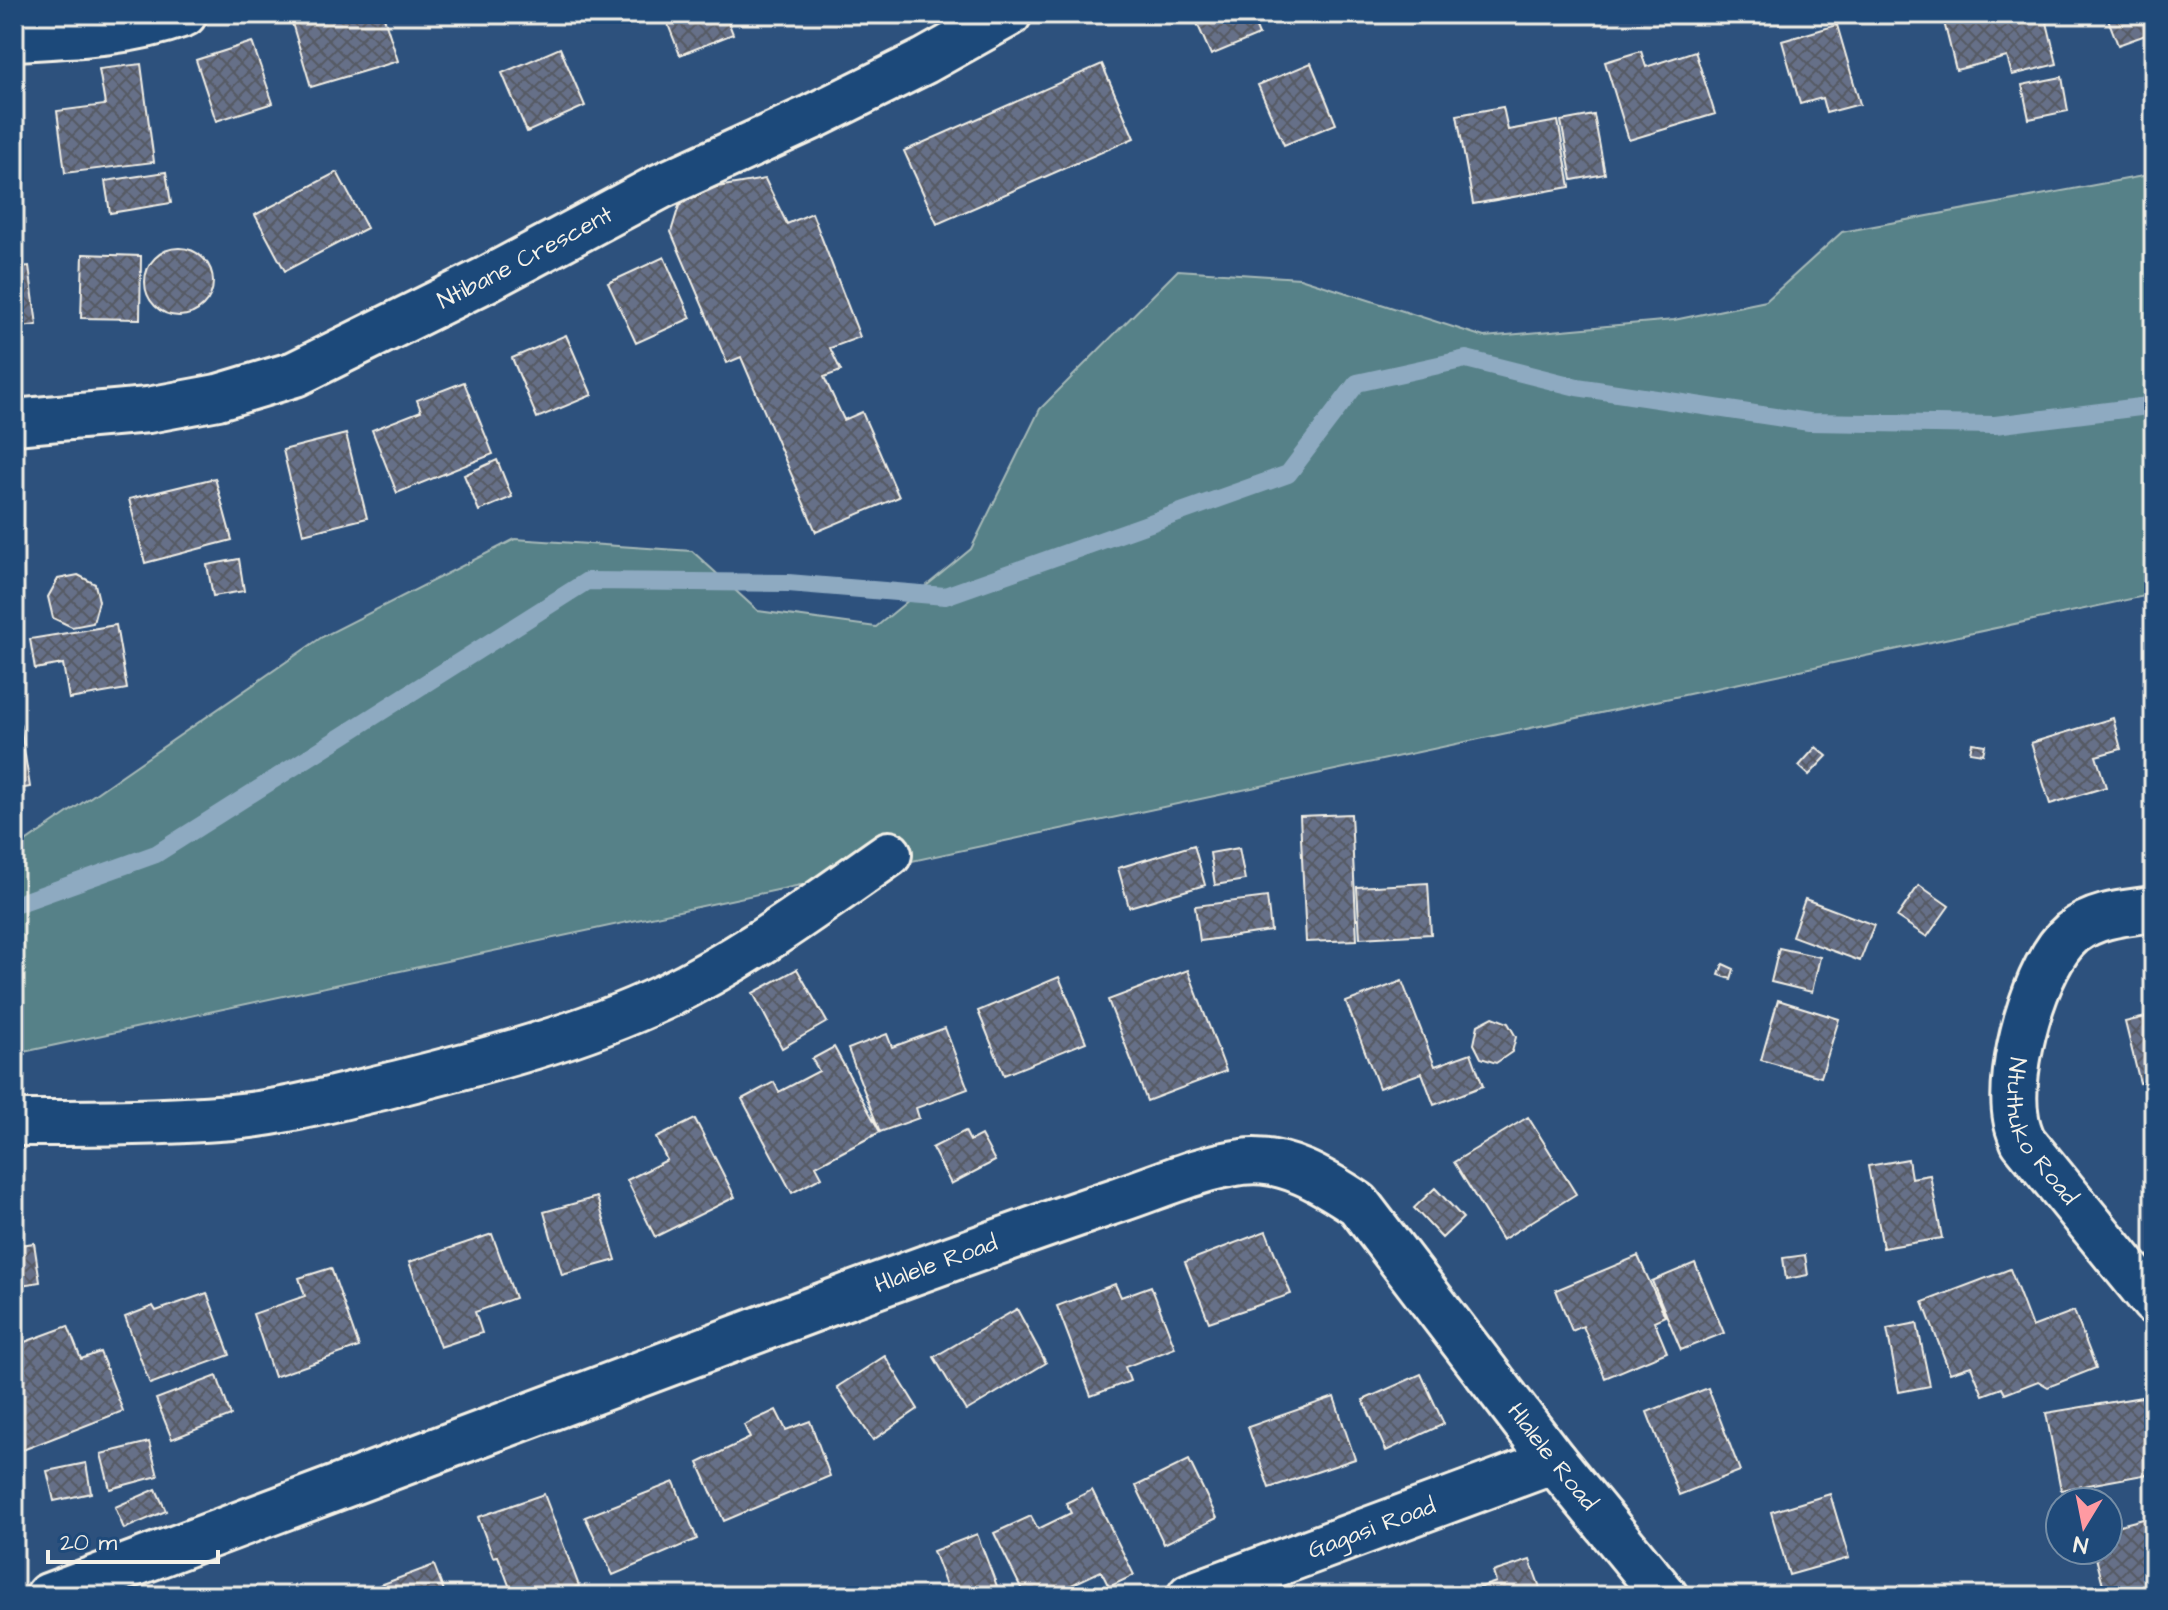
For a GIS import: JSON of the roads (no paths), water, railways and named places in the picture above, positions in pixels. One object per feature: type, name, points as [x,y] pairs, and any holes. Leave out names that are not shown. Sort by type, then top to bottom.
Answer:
[{"type":"street","points":[[14,38],[143,27],[184,14]]},
{"type":"street","name":"Ntibane Crescent","points":[[14,422],[148,410],[218,397],[295,374],[487,279],[661,186],[802,122],[925,61],[1009,14]]},
{"type":"street","points":[[14,1123],[233,1117],[306,1106],[481,1062],[583,1032],[665,996],[758,946],[889,854]]},
{"type":"street","name":"Ntuthuko Road","points":[[2154,909],[2107,915],[2086,924],[2060,946],[2030,1008],[2015,1080],[2014,1105],[2023,1141],[2154,1302]]},
{"type":"street","name":"Hlalele Road","points":[[48,1596],[1000,1239],[1205,1171],[1252,1161],[1304,1172],[1358,1204],[1554,1461],[1665,1596]]},
{"type":"street","name":"Gagasi Road","points":[[1190,1596],[1554,1461]]},
{"type":"waterway","points":[[14,905],[156,854],[587,581],[788,583],[945,596],[1288,474],[1357,383],[1466,359],[1577,387],[1809,422],[1995,425],[2148,406],[2154,402]]}]
